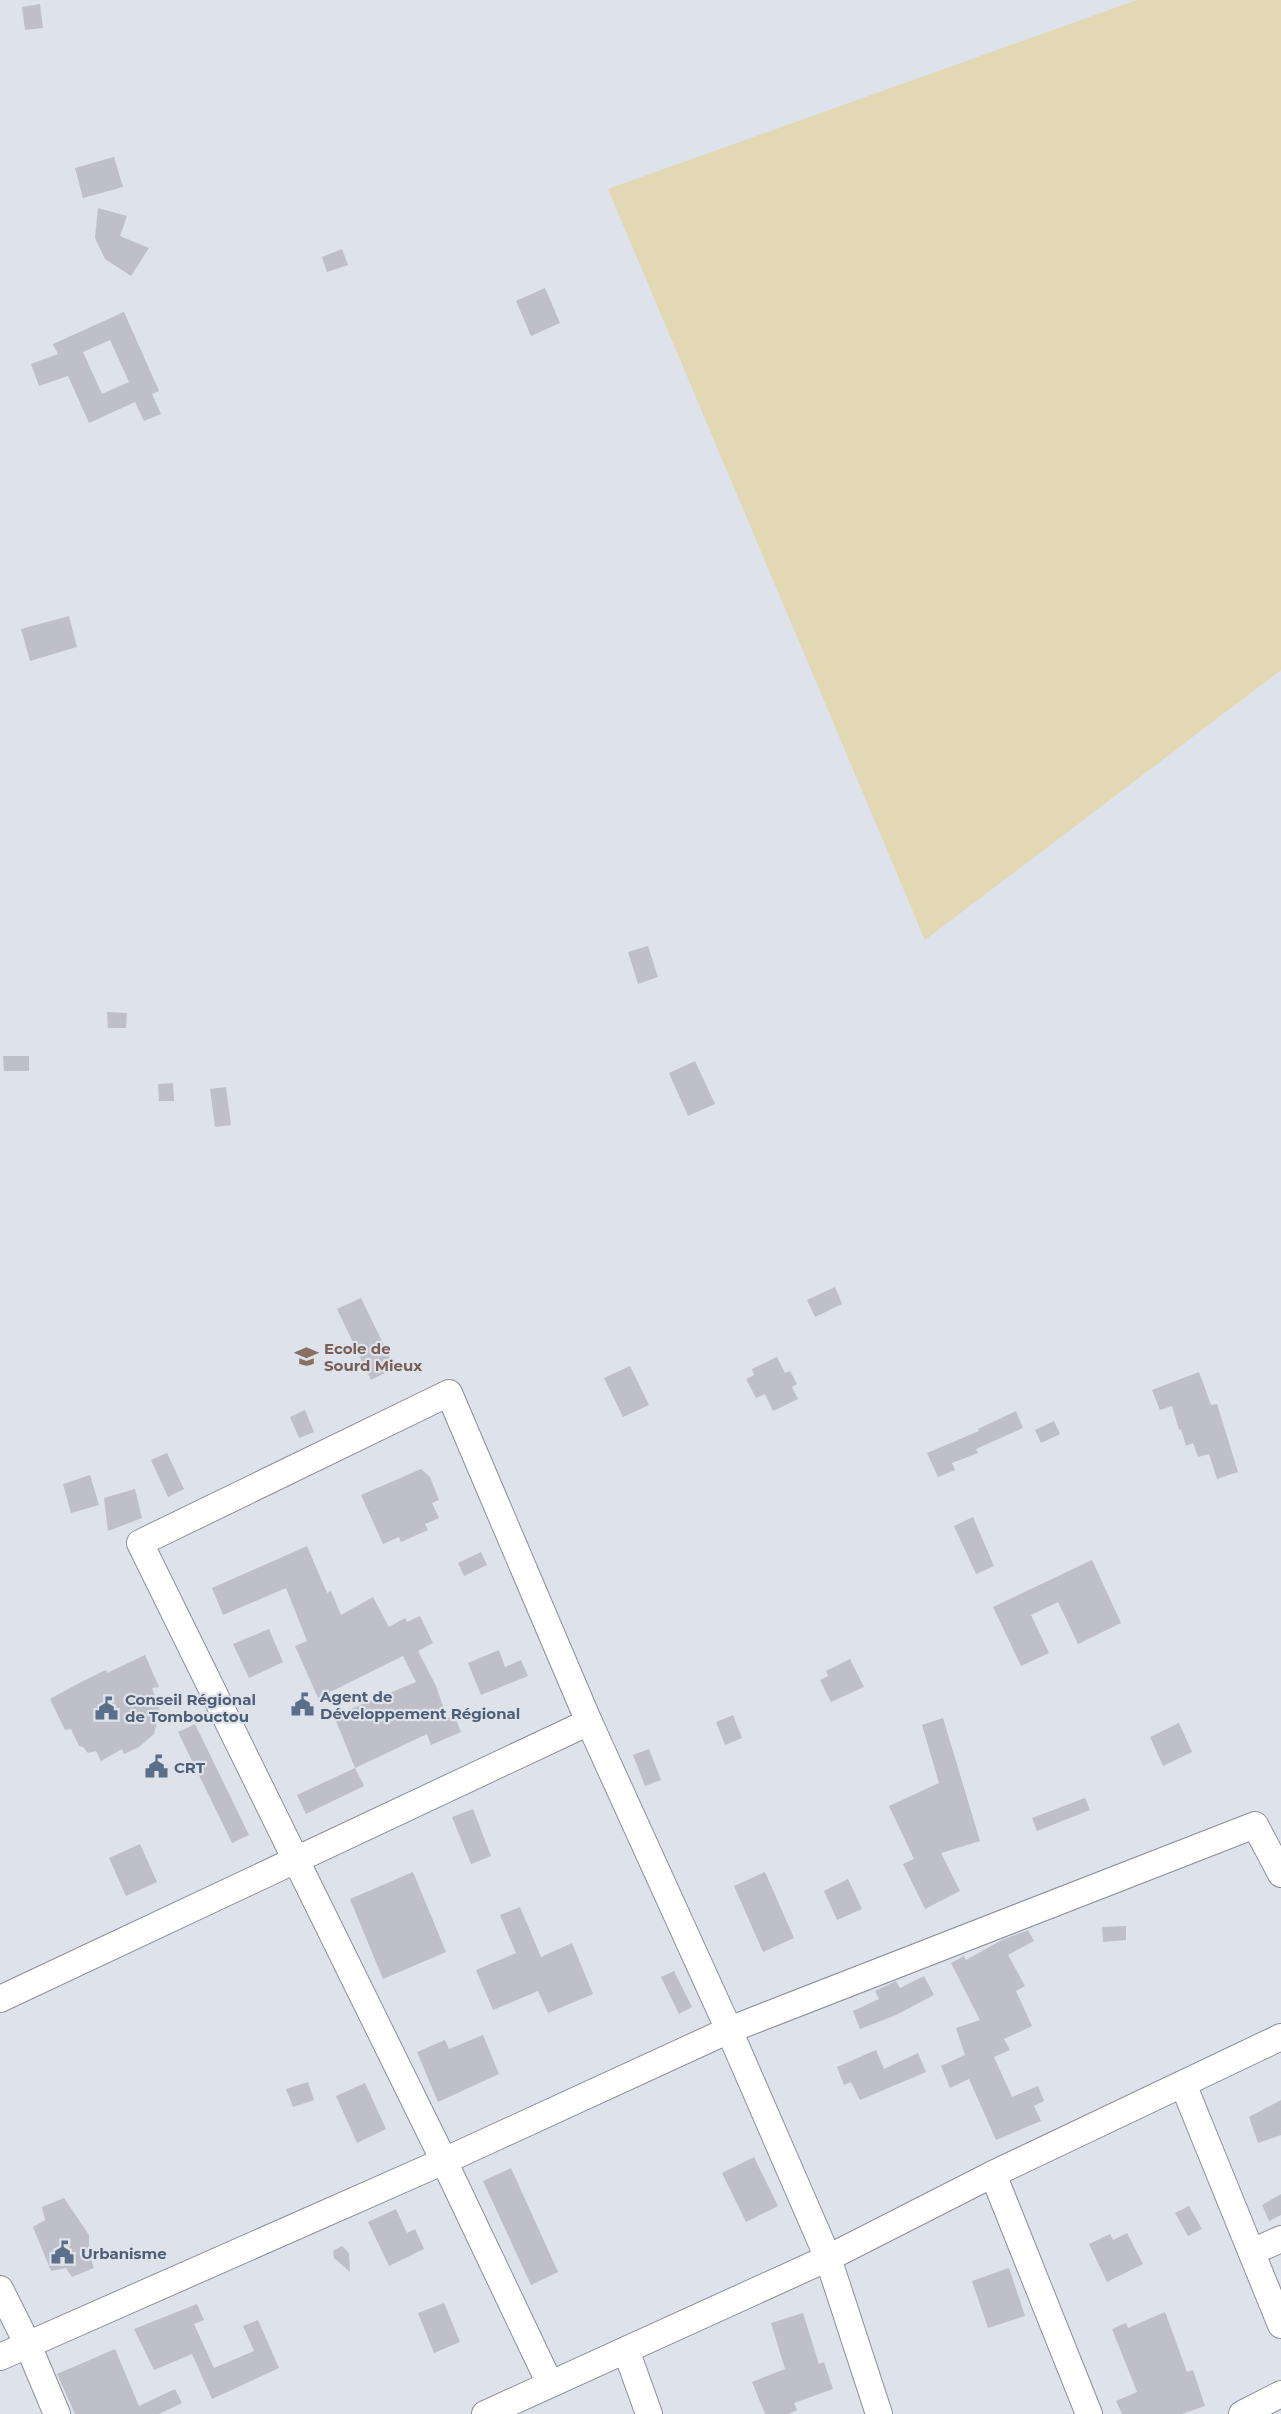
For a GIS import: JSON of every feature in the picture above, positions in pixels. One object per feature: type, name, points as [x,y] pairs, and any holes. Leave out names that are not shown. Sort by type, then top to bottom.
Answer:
[{"type":"street","points":[[550,2384],[444,2161],[140,1543],[449,1393],[589,1722],[729,2030],[828,2258],[877,2413]]},
{"type":"street","points":[[0,1999],[589,1722]]},
{"type":"street","points":[[0,2357],[444,2161],[729,2030],[1256,1825],[1281,1874]]},
{"type":"street","points":[[485,2414],[828,2258],[993,2174],[1281,2037]]},
{"type":"street","points":[[1183,2084],[1281,2325]]},
{"type":"street","points":[[993,2174],[1089,2414]]},
{"type":"street","points":[[1252,2252],[1281,2239]]},
{"type":"street","points":[[0,2289],[28,2345],[57,2414]]},
{"type":"street","points":[[626,2350],[649,2414]]},
{"type":"street","points":[[1242,2414],[1281,2394]]},
{"type":"sand","points":[[1137,0],[1281,0],[1281,670],[925,940],[608,189]]},
{"type":"building","points":[[40,4],[43,28],[25,30],[22,7]]},
{"type":"building","points":[[114,157],[123,187],[83,198],[75,168]]},
{"type":"building","points":[[98,208],[127,216],[120,236],[149,248],[131,276],[105,259],[95,238]]},
{"type":"building","points":[[342,249],[348,265],[327,272],[322,257]]},
{"type":"building","points":[[545,288],[560,323],[531,336],[516,301]]},
{"type":"building","points":[[124,312],[159,391],[152,394],[161,414],[144,421],[135,402],[89,423],[68,376],[39,386],[31,364],[58,354],[53,344]],"holes":[[[110,340],[129,382],[102,394],[83,352]]]},
{"type":"building","points":[[69,616],[77,647],[30,661],[21,629]]},
{"type":"building","points":[[648,946],[658,977],[638,984],[628,952]]},
{"type":"building","points":[[107,1012],[127,1013],[126,1028],[108,1028]]},
{"type":"building","points":[[3,1056],[29,1056],[29,1071],[4,1071]]},
{"type":"building","points":[[695,1061],[715,1104],[688,1116],[669,1073]]},
{"type":"building","points":[[173,1083],[174,1101],[159,1101],[158,1084]]},
{"type":"building","points":[[226,1087],[231,1125],[215,1127],[210,1089]]},
{"type":"building","points":[[835,1287],[842,1304],[815,1317],[807,1300]]},
{"type":"building","points":[[361,1298],[395,1368],[371,1380],[337,1309]]},
{"type":"building","points":[[777,1357],[785,1373],[790,1371],[797,1384],[792,1387],[798,1399],[773,1411],[765,1394],[756,1398],[746,1379],[754,1375],[752,1369]]},
{"type":"building","points":[[630,1366],[649,1405],[623,1417],[604,1378]]},
{"type":"building","points":[[1199,1372],[1211,1405],[1217,1404],[1238,1472],[1217,1479],[1209,1454],[1198,1457],[1193,1443],[1186,1446],[1172,1406],[1160,1410],[1152,1390]]},
{"type":"building","points":[[305,1410],[314,1432],[299,1438],[290,1417]]},
{"type":"building","points":[[1016,1411],[1023,1428],[976,1449],[978,1453],[952,1463],[955,1470],[938,1477],[927,1453],[979,1431],[978,1429]]},
{"type":"building","points":[[1054,1421],[1060,1434],[1041,1443],[1035,1430]]},
{"type":"building","points":[[167,1453],[184,1489],[168,1497],[151,1460]]},
{"type":"building","points":[[421,1469],[430,1477],[439,1500],[432,1503],[439,1518],[425,1524],[428,1530],[401,1542],[399,1537],[383,1544],[361,1495]]},
{"type":"building","points":[[90,1475],[99,1505],[71,1513],[63,1484]]},
{"type":"building","points":[[135,1489],[142,1518],[108,1531],[104,1498]]},
{"type":"building","points":[[973,1517],[994,1566],[976,1574],[954,1526]]},
{"type":"building","points":[[307,1546],[327,1593],[331,1591],[341,1615],[373,1597],[389,1627],[405,1618],[407,1622],[420,1616],[433,1643],[418,1651],[436,1686],[447,1718],[454,1715],[461,1732],[431,1745],[427,1734],[355,1768],[334,1716],[416,1682],[403,1656],[318,1698],[295,1646],[307,1641],[286,1588],[223,1615],[212,1588]]},
{"type":"building","points":[[481,1552],[487,1565],[464,1576],[458,1563]]},
{"type":"building","points":[[1092,1560],[1121,1623],[1078,1644],[1058,1602],[1031,1615],[1049,1653],[1021,1666],[993,1607]]},
{"type":"building","points":[[269,1629],[283,1662],[249,1678],[233,1644]]},
{"type":"building","points":[[499,1650],[505,1667],[521,1660],[528,1676],[481,1695],[468,1663]]},
{"type":"building","name":"Conseil Régional de Tombouctou","points":[[145,1655],[159,1687],[152,1688],[160,1711],[154,1734],[139,1747],[124,1754],[122,1749],[101,1761],[96,1751],[88,1753],[79,1746],[71,1729],[65,1730],[50,1699],[106,1670],[107,1673]]},
{"type":"building","points":[[850,1659],[864,1687],[831,1702],[820,1680],[828,1676],[826,1671]]},
{"type":"building","points":[[733,1715],[742,1738],[725,1745],[716,1722]]},
{"type":"building","points":[[943,1718],[980,1841],[941,1853],[960,1891],[925,1909],[903,1864],[914,1859],[889,1806],[939,1783],[922,1725]]},
{"type":"building","points":[[1179,1723],[1192,1752],[1163,1766],[1150,1737]]},
{"type":"building","points":[[195,1724],[249,1835],[232,1843],[178,1732]]},
{"type":"building","points":[[649,1749],[661,1780],[645,1786],[633,1755]]},
{"type":"building","points":[[355,1768],[364,1786],[306,1814],[297,1795]]},
{"type":"building","points":[[1085,1798],[1090,1810],[1037,1831],[1032,1818]]},
{"type":"building","points":[[473,1809],[491,1856],[471,1864],[452,1817]]},
{"type":"building","points":[[140,1844],[157,1882],[126,1896],[109,1858]]},
{"type":"building","points":[[413,1872],[446,1952],[383,1979],[350,1899]]},
{"type":"building","points":[[765,1872],[794,1938],[763,1952],[734,1886]]},
{"type":"building","points":[[848,1879],[862,1909],[837,1920],[824,1891]]},
{"type":"building","points":[[520,1907],[541,1957],[572,1943],[593,1994],[548,2013],[538,1991],[493,2010],[476,1970],[516,1953],[500,1915]]},
{"type":"building","points":[[1126,1926],[1126,1940],[1103,1942],[1102,1927]]},
{"type":"building","points":[[1028,1930],[1034,1941],[1008,1955],[1025,1986],[1016,1991],[1032,2026],[1004,2039],[1010,2050],[994,2057],[1012,2097],[1038,2086],[1044,2101],[1034,2106],[1041,2121],[996,2140],[969,2079],[950,2088],[941,2066],[965,2055],[956,2028],[980,2020],[951,1963],[964,1956],[966,1960],[1002,1940]]},
{"type":"building","points":[[674,1971],[692,2007],[679,2014],[661,1977]]},
{"type":"building","points":[[924,1976],[934,1995],[896,2015],[860,2029],[853,2011],[879,1999],[875,1991],[896,1981],[900,1988]]},
{"type":"building","points":[[483,2035],[499,2074],[438,2102],[417,2052],[445,2040],[449,2049]]},
{"type":"building","points":[[876,2050],[884,2069],[918,2053],[926,2072],[860,2100],[851,2082],[844,2085],[837,2067]]},
{"type":"building","points":[[308,2082],[314,2100],[293,2107],[286,2089]]},
{"type":"building","points":[[365,2083],[386,2129],[357,2143],[336,2096]]},
{"type":"building","points":[[1281,2100],[1281,2135],[1258,2143],[1249,2117]]},
{"type":"building","points":[[754,2157],[778,2206],[746,2222],[722,2173]]},
{"type":"building","points":[[511,2168],[558,2272],[531,2285],[483,2181]]},
{"type":"building","points":[[1281,2194],[1281,2215],[1269,2221],[1262,2205]]},
{"type":"building","points":[[64,2198],[89,2235],[89,2253],[94,2268],[72,2277],[66,2268],[51,2271],[33,2227],[45,2220],[42,2207]]},
{"type":"building","points":[[1189,2206],[1202,2229],[1188,2236],[1175,2213]]},
{"type":"building","points":[[396,2209],[407,2233],[415,2229],[424,2249],[389,2266],[368,2222]]},
{"type":"building","points":[[1127,2233],[1143,2264],[1107,2282],[1089,2244],[1110,2234],[1113,2240]]},
{"type":"building","points":[[342,2246],[349,2253],[350,2272],[334,2258],[333,2251]]},
{"type":"building","points":[[1009,2268],[1025,2316],[988,2328],[972,2281]]},
{"type":"building","points":[[444,2303],[460,2342],[434,2353],[418,2313]]},
{"type":"building","points":[[197,2304],[204,2320],[194,2324],[214,2368],[254,2351],[243,2326],[258,2320],[279,2368],[212,2399],[192,2354],[154,2370],[134,2329]]},
{"type":"building","points":[[1165,2312],[1187,2372],[1193,2370],[1205,2406],[1182,2414],[1122,2414],[1116,2401],[1137,2392],[1112,2329],[1126,2323],[1128,2328]]},
{"type":"building","points":[[803,2313],[819,2364],[824,2362],[833,2389],[794,2403],[797,2410],[789,2414],[765,2414],[752,2382],[785,2369],[771,2323]]},
{"type":"building","points":[[115,2349],[139,2406],[175,2389],[182,2403],[159,2414],[75,2414],[57,2374]]},
{"type":"place","name":"Ecole de Sourd Mieux","points":[[306,1357]]},
{"type":"place","name":"Agent de Développement Régional","points":[[302,1705]]},
{"type":"place","name":"Conseil Régional de Tombouctou","points":[[107,1708]]},
{"type":"place","name":"CRT","points":[[156,1767]]},
{"type":"place","name":"Urbanisme","points":[[63,2253]]}]
